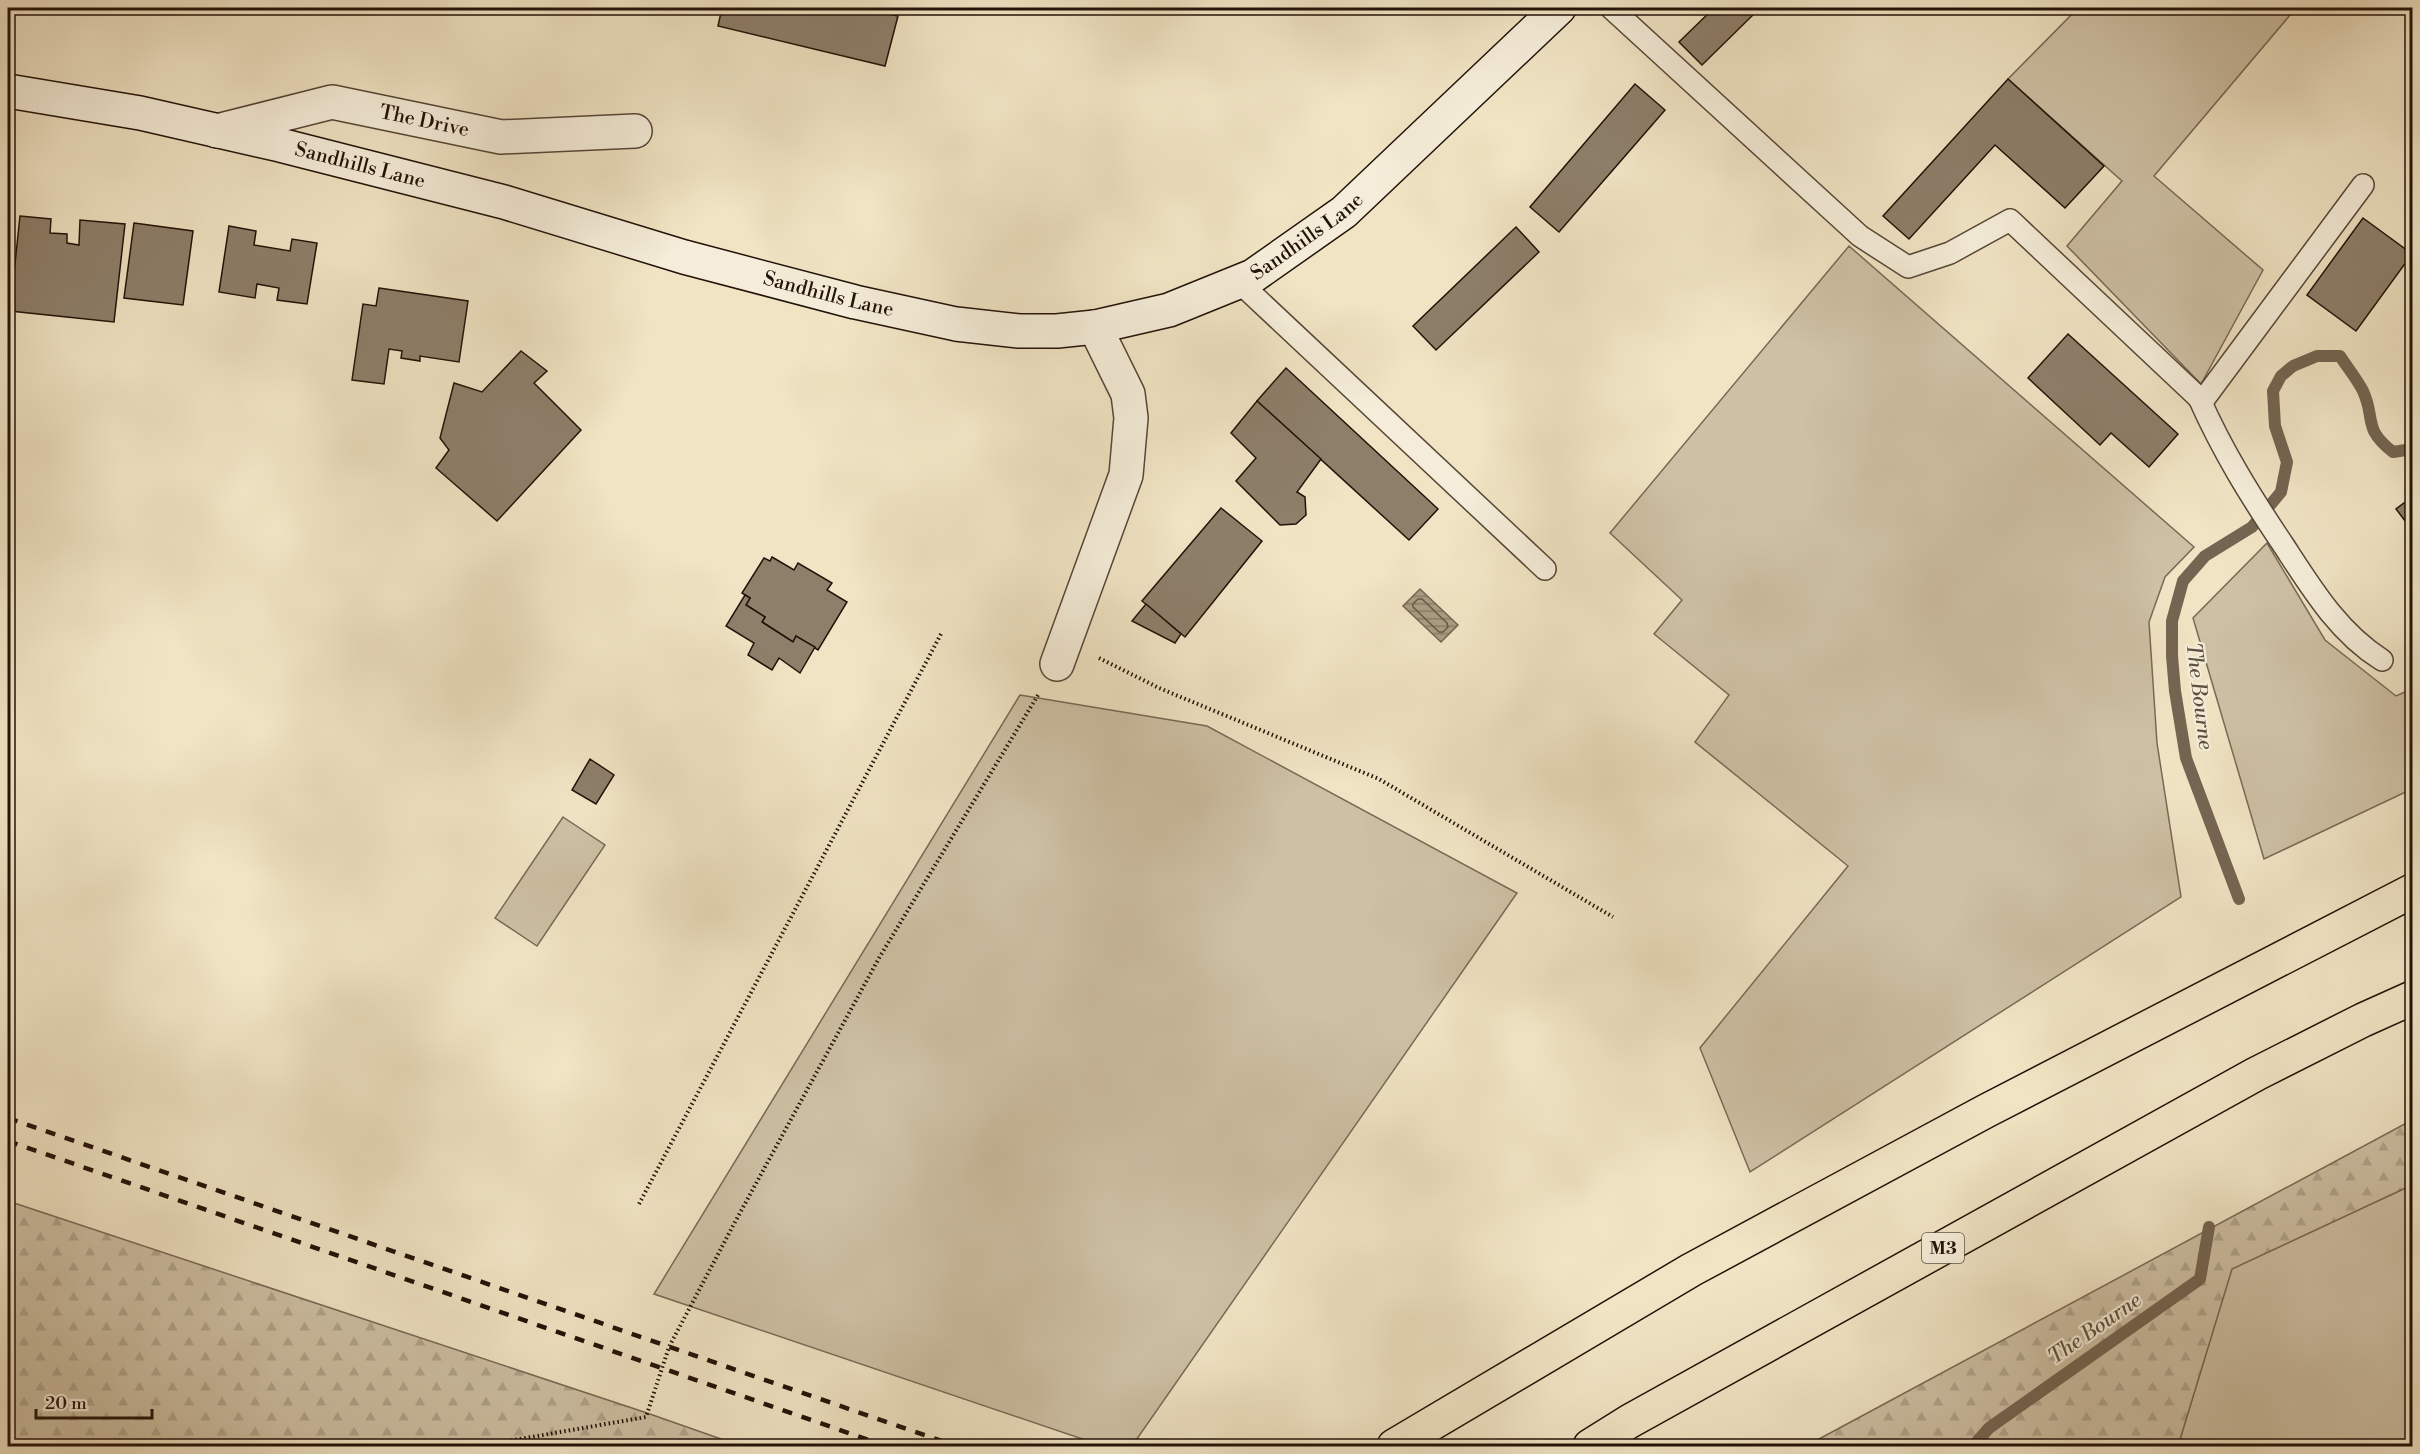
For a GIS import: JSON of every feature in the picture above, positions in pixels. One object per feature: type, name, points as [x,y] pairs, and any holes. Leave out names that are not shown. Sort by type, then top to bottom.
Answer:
[{"type":"highway","points":[[1394,1446],[1691,1270],[1986,1111],[2412,891]]},
{"type":"highway","name":"M3","points":[[1590,1446],[1630,1421],[2256,1074],[2412,998]]},
{"type":"highway","points":[[2363,1020],[2412,1007]]},
{"type":"main road","name":"Sandhills Lane","points":[[8,91],[140,113],[280,145],[504,202],[684,257],[855,302],[956,324],[1009,330],[1057,331],[1095,327],[1169,310],[1253,276],[1344,212],[1559,8]]},
{"type":"main road","name":"The Drive","points":[[217,131],[332,102],[501,137],[635,131]]},
{"type":"main road","points":[[1061,655],[1126,475],[1131,418],[1128,394],[1095,327]]},
{"type":"lane","points":[[1611,8],[1860,236],[1908,267],[1950,253],[2010,220],[2199,398],[2220,444],[2250,496],[2323,606],[2362,647],[2382,660]]},
{"type":"lane","points":[[2199,398],[2204,399],[2363,185]]},
{"type":"lane","points":[[1239,282],[1545,569]]},
{"type":"path","points":[[639,1204],[941,634]]},
{"type":"path","points":[[480,1446],[646,1416],[669,1347],[873,968],[1061,655],[1112,663],[1159,688],[1379,779],[1613,917]]},
{"type":"green space","points":[[2078,8],[2296,8],[2154,176],[2263,270],[2201,384],[2067,246],[2122,181],[2008,79]]},
{"type":"green space","points":[[1849,246],[2194,547],[2165,577],[2149,622],[2157,743],[2181,897],[1750,1172],[1700,1048],[1848,866],[1695,742],[1729,695],[1654,634],[1682,600],[1610,533]]},
{"type":"green space","points":[[2267,543],[2325,640],[2396,696],[2412,689],[2412,789],[2264,859],[2193,618]]},
{"type":"green space","points":[[1020,695],[1207,726],[1517,893],[1132,1446],[1103,1446],[654,1294]]},
{"type":"green space","points":[[563,817],[605,845],[537,946],[495,918]]},
{"type":"green space","points":[[2412,1120],[2412,1185],[2232,1269],[2178,1446],[1806,1446]]},
{"type":"green space","points":[[2412,1185],[2412,1446],[2178,1446],[2232,1268]]},
{"type":"green space","points":[[8,1201],[647,1413],[741,1446],[8,1446]]},
{"type":"water","points":[[1420,589],[1458,625],[1441,642],[1403,606]]},
{"type":"building","points":[[722,8],[863,8],[898,16],[885,66],[718,26]]},
{"type":"building","points":[[1714,8],[1760,8],[1702,65],[1679,42]]},
{"type":"building","points":[[2008,79],[2104,166],[2065,208],[1995,145],[1909,239],[1883,216]]},
{"type":"building","points":[[1635,84],[1665,110],[1559,232],[1530,207]]},
{"type":"building","points":[[20,216],[51,219],[50,233],[67,234],[67,243],[79,245],[80,220],[125,224],[114,322],[10,311]]},
{"type":"building","points":[[2363,218],[2412,254],[2356,331],[2307,295]]},
{"type":"building","points":[[134,223],[193,231],[183,305],[124,298]]},
{"type":"building","points":[[229,226],[256,231],[254,245],[290,251],[292,239],[317,243],[307,304],[277,300],[279,288],[257,284],[255,298],[219,292]]},
{"type":"building","points":[[1516,227],[1539,252],[1436,350],[1413,326]]},
{"type":"building","points":[[379,288],[468,301],[459,362],[420,356],[420,361],[401,358],[402,351],[389,349],[384,384],[352,380],[363,304],[376,306]]},
{"type":"building","points":[[2068,334],[2178,434],[2149,467],[2111,433],[2100,445],[2028,378]]},
{"type":"building","points":[[521,351],[547,371],[534,383],[581,430],[497,521],[436,468],[449,450],[440,438],[454,383],[482,392]]},
{"type":"building","points":[[1286,368],[1438,509],[1409,540],[1257,401]]},
{"type":"building","points":[[1257,401],[1321,459],[1297,492],[1305,497],[1306,515],[1296,524],[1280,525],[1236,481],[1256,458],[1231,433]]},
{"type":"building","points":[[2412,497],[2412,530],[2396,509]]},
{"type":"building","points":[[1221,508],[1262,541],[1185,637],[1142,601]]},
{"type":"building","points":[[772,557],[794,570],[798,563],[832,583],[827,590],[847,602],[818,650],[796,636],[793,642],[762,622],[765,617],[746,605],[750,598],[742,593],[764,558],[770,561]]},
{"type":"building","points":[[745,595],[750,598],[746,605],[765,617],[762,622],[793,642],[796,636],[815,647],[800,673],[779,658],[772,670],[748,655],[754,643],[726,626]]},
{"type":"building","points":[[1146,604],[1181,634],[1175,643],[1132,621]]},
{"type":"building","points":[[590,759],[614,775],[596,804],[572,790]]},
{"type":"waterway","name":"The Bourne","points":[[2239,899],[2186,758],[2172,656],[2172,621],[2183,581],[2205,556],[2252,527],[2281,492],[2287,462],[2275,426],[2273,391],[2281,376],[2293,366],[2317,356],[2340,356],[2363,391],[2373,430],[2383,444],[2393,452],[2412,449]]},
{"type":"waterway","name":"The Bourne","points":[[1973,1446],[1989,1428],[2200,1279],[2209,1227]]},
{"type":"railway","points":[[8,1118],[956,1446]]},
{"type":"railway","points":[[8,1141],[886,1446]]}]
